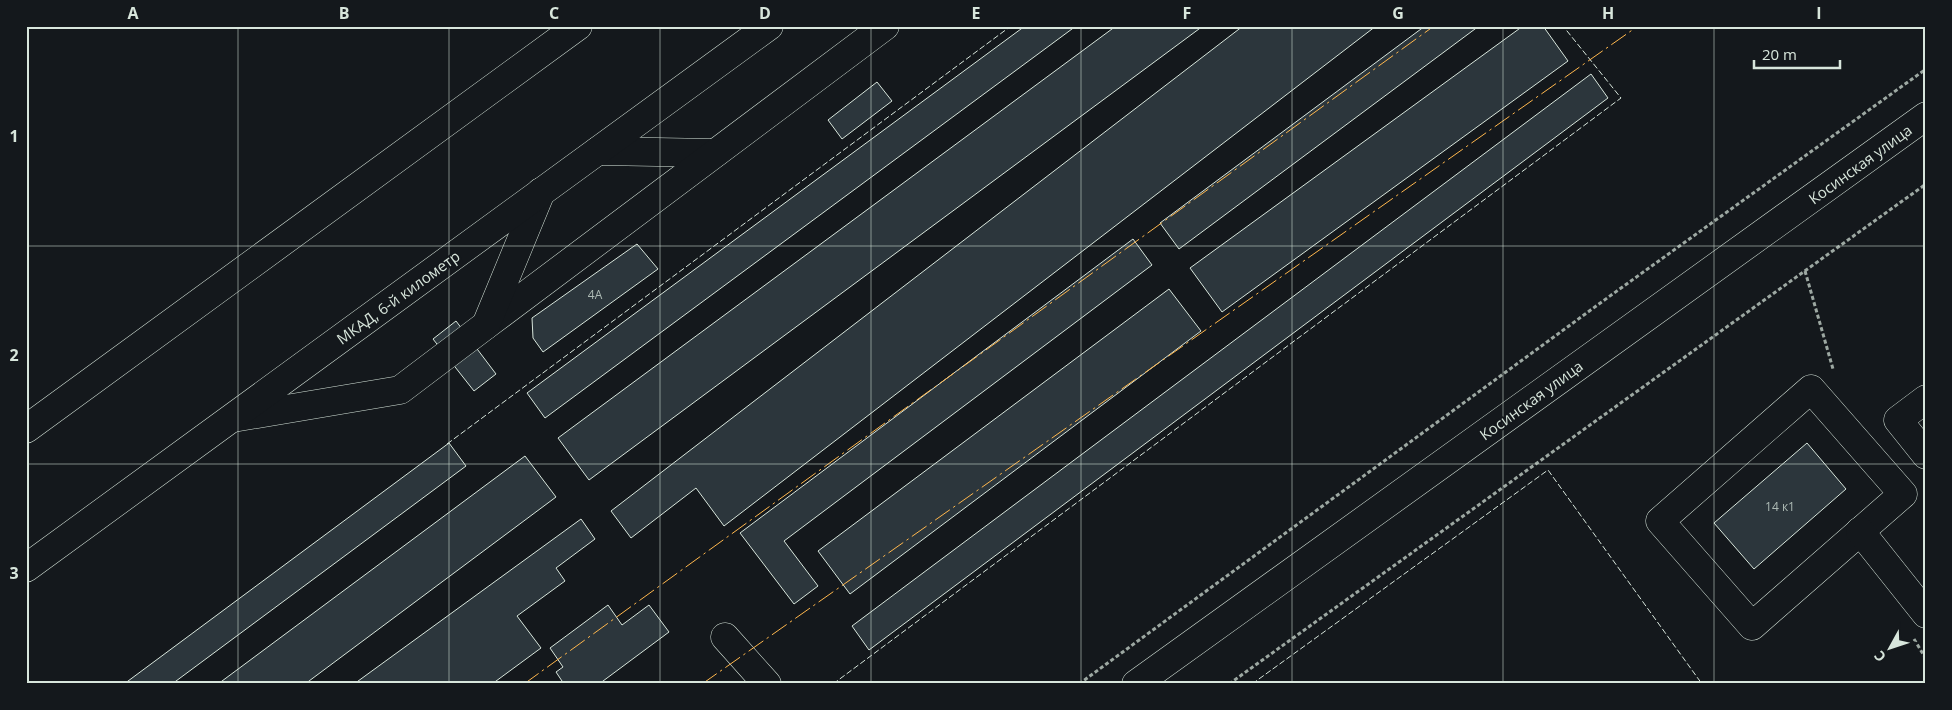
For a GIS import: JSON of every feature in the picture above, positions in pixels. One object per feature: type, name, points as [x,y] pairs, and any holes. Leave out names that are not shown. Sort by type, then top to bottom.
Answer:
[{"type":"main road","points":[[26,429],[578,26]]},
{"type":"main road","name":"МКАД, 6-й километр","points":[[26,568],[769,26]]},
{"type":"main road","points":[[233,418],[400,390],[885,26]]},
{"type":"main road","name":"Косинская улица","points":[[1136,684],[1926,116]]},
{"type":"main road","points":[[598,151],[715,154]]},
{"type":"main road","points":[[486,326],[542,192]]},
{"type":"main road","points":[[1811,389],[1903,494],[1860,531],[1752,626],[1660,521],[1811,389]]},
{"type":"main road","points":[[1926,399],[1898,420],[1926,455]]},
{"type":"main road","points":[[1860,531],[1925,612]]},
{"type":"main road","points":[[725,637],[767,684]]},
{"type":"path","points":[[1078,684],[1594,306],[1926,69]]},
{"type":"path","points":[[1230,684],[1926,184]]},
{"type":"building","points":[[1025,26],[1076,26],[545,418],[527,393]]},
{"type":"building","points":[[1116,26],[1203,26],[589,480],[558,438]]},
{"type":"building","points":[[1243,26],[1376,26],[724,526],[696,488],[631,538],[611,511]]},
{"type":"building","points":[[1425,26],[1479,26],[1179,249],[1160,223]]},
{"type":"building","points":[[1523,26],[1543,26],[1568,61],[1222,312],[1190,268]]},
{"type":"building","points":[[1591,74],[1608,98],[869,650],[852,626]]},
{"type":"building","points":[[877,82],[892,101],[842,139],[828,120]]},
{"type":"building","points":[[1133,239],[1152,265],[784,541],[818,586],[794,604],[740,533]]},
{"type":"building","points":[[637,244],[658,269],[543,352],[533,338],[532,318]]},
{"type":"building","points":[[1169,289],[1201,331],[850,594],[818,551]]},
{"type":"building","points":[[456,321],[496,374],[474,391],[433,339]]},
{"type":"building","points":[[449,443],[466,466],[172,684],[124,684]]},
{"type":"building","points":[[1807,443],[1846,489],[1754,569],[1714,523]]},
{"type":"building","points":[[525,456],[556,497],[305,684],[218,684]]},
{"type":"building","points":[[581,519],[595,539],[556,568],[565,581],[517,616],[541,648],[492,684],[354,684]]},
{"type":"building","points":[[608,605],[622,625],[649,605],[669,632],[599,684],[564,684],[556,672],[563,667],[550,648]]},
{"type":"fence","points":[[447,444],[1011,26]]},
{"type":"fence","points":[[833,684],[1621,98],[1563,26]]},
{"type":"fence","points":[[1252,684],[1548,470],[1702,684]]},
{"type":"power","points":[[524,684],[1434,26]]},
{"type":"power","points":[[702,684],[1638,26]]}]
